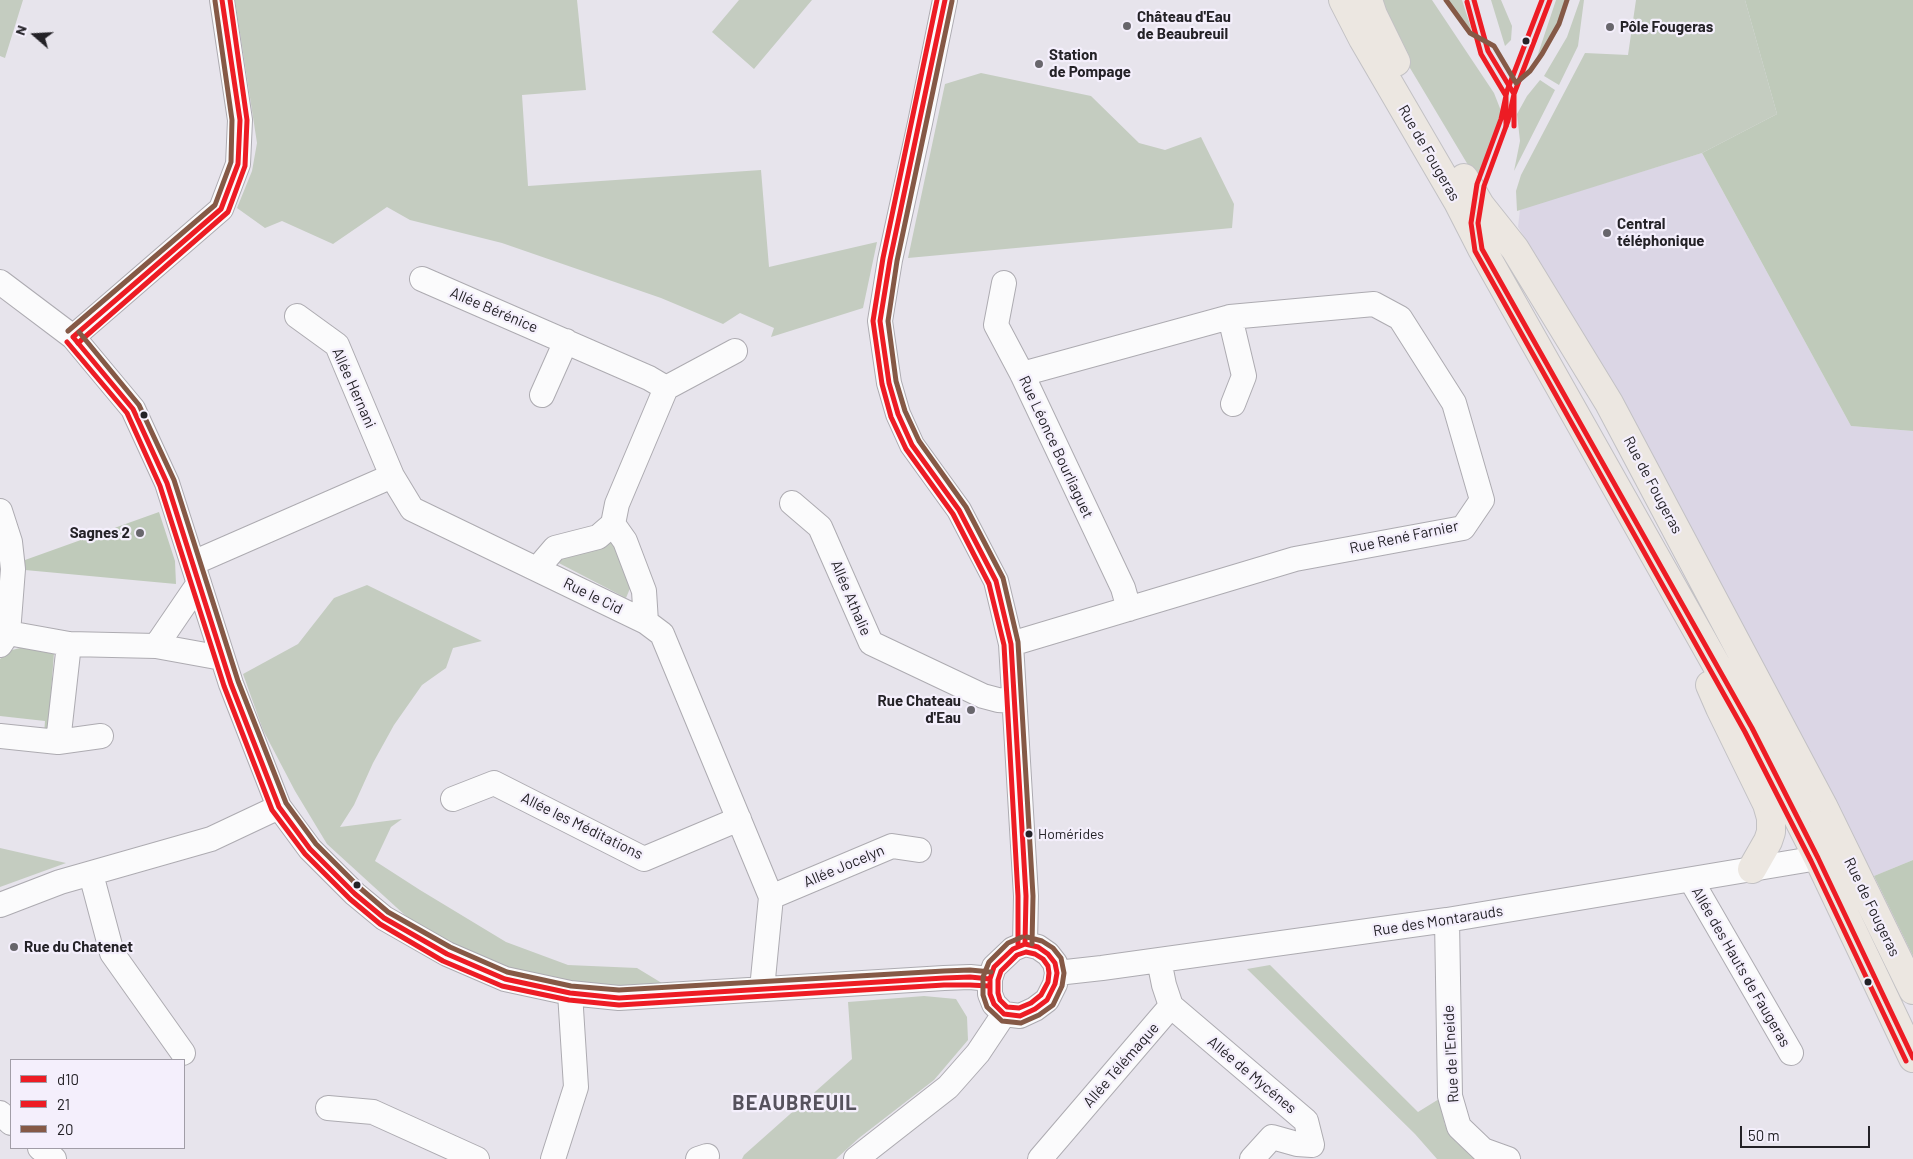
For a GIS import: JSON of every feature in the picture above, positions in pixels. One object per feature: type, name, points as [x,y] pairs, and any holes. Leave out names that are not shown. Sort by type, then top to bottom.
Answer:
[{"type":"main road","name":"Rue de Fougeras","points":[[1343,0],[1363,39],[1458,202],[1482,249],[1752,728],[1818,858],[1913,1058]]},
{"type":"main road","name":"Rue de Fougeras","points":[[1368,0],[1389,50],[1475,197],[1514,249],[1609,403],[1809,780],[1913,990]]},
{"type":"main road","points":[[1698,633],[1700,653],[1705,672],[1720,708],[1767,804],[1771,818],[1771,832],[1768,841],[1752,870]]},
{"type":"main road","name":"Rue de Fougeras","points":[[1818,858],[1845,852]]},
{"type":"street","points":[[73,337],[221,210],[238,164],[240,120],[222,0]]},
{"type":"street","points":[[944,0],[920,123],[890,260],[880,321],[889,383],[898,414],[912,445],[958,510],[996,581],[1011,644],[1026,896],[1026,944]]},
{"type":"street","name":"Allée Bérénice","points":[[422,279],[649,378],[666,388]]},
{"type":"street","points":[[0,282],[73,337],[133,409],[167,483],[222,658],[279,807],[310,849],[355,894],[384,918],[447,954],[505,979],[570,993],[619,998],[944,978],[970,977],[990,979]]},
{"type":"street","name":"Rue Léonce Bourliaguet","points":[[1004,283],[996,325],[1022,374],[1124,588],[1129,609]]},
{"type":"street","name":"Rue René Farnier","points":[[1011,644],[1295,559],[1463,528],[1482,500],[1454,403],[1400,318],[1374,304],[1230,317],[1022,374]]},
{"type":"street","name":"Allée Hernani","points":[[297,316],[337,345],[392,476]]},
{"type":"street","points":[[1230,317],[1244,376],[1233,404]]},
{"type":"street","points":[[542,395],[566,342]]},
{"type":"street","points":[[537,569],[555,548],[598,537],[613,524],[617,504],[666,388],[735,351]]},
{"type":"street","points":[[156,646],[196,573],[392,476]]},
{"type":"street","name":"Rue le Cid","points":[[392,476],[412,509],[646,622],[662,634],[771,897],[762,990]]},
{"type":"street","name":"Allée Athalie","points":[[792,503],[820,527],[871,643],[983,696],[998,700],[1014,701]]},
{"type":"street","points":[[0,511],[10,542],[13,570],[4,639],[69,644],[156,646],[222,658]]},
{"type":"street","points":[[613,524],[625,541],[644,591],[646,622]]},
{"type":"street","points":[[58,742],[69,644]]},
{"type":"street","points":[[0,736],[58,742],[101,736]]},
{"type":"street","name":"Allée les Méditations","points":[[453,799],[494,783],[644,859],[739,819]]},
{"type":"street","points":[[0,905],[60,882],[211,840],[279,807]]},
{"type":"street","name":"Allée Jocelyn","points":[[771,897],[892,846],[920,850]]},
{"type":"street","name":"Rue des Montarauds","points":[[1057,973],[1447,920],[1818,858]]},
{"type":"street","points":[[91,874],[112,953],[183,1053]]},
{"type":"street","name":"Allée des Hauts de Faugeras","points":[[1691,880],[1790,1053]]},
{"type":"street","name":"Rue de l'Eneide","points":[[1447,920],[1450,1096],[1459,1127],[1484,1150],[1508,1159]]},
{"type":"street","points":[[1026,944],[1038,947],[1048,954],[1055,963],[1057,973],[1055,984],[1047,1000],[1020,1016],[1004,1014],[994,1004],[990,994],[990,979],[994,967],[1013,949],[1026,944]]},
{"type":"street","points":[[1159,960],[1171,1006]]},
{"type":"street","points":[[553,1159],[576,1087],[570,993]]},
{"type":"street","name":"Allée Télémaque","points":[[1040,1159],[1171,1006]]},
{"type":"street","name":"Allée de Mycénes","points":[[1171,1006],[1306,1121],[1312,1145],[1297,1144],[1272,1137],[1252,1159]]},
{"type":"street","points":[[856,1159],[948,1086],[978,1053],[1004,1014]]},
{"type":"street","points":[[328,1108],[373,1112],[477,1159]]},
{"type":"street","points":[[0,1113],[10,1122]]},
{"type":"shaded area","points":[[0,0],[23,0],[5,58],[0,56]]},
{"type":"shaded area","points":[[235,0],[577,0],[586,90],[522,95],[528,186],[761,170],[769,267],[877,242],[863,308],[771,337],[774,328],[740,313],[723,324],[661,298],[502,243],[410,220],[387,207],[333,244],[282,221],[265,228],[237,208],[252,171],[257,143]]},
{"type":"shaded area","points":[[739,0],[812,0],[754,69],[712,32]]},
{"type":"shaded area","points":[[1382,0],[1432,0],[1494,93],[1503,116],[1480,181],[1477,180],[1407,63],[1394,35]]},
{"type":"shaded area","points":[[1445,0],[1462,0],[1471,28],[1470,31],[1464,29]]},
{"type":"shaded area","points":[[1491,0],[1501,0],[1512,26],[1511,40],[1505,46]]},
{"type":"shaded area","points":[[1556,0],[1567,0],[1564,12],[1548,47],[1534,66]]},
{"type":"shaded area","points":[[1580,0],[1584,0],[1578,46],[1559,85],[1544,76],[1567,37]]},
{"type":"shaded area","points":[[1636,0],[1745,0],[1777,114],[1702,153],[1517,211],[1516,191],[1521,175],[1585,53],[1628,55]]},
{"type":"shaded area","points":[[981,73],[1091,96],[1139,143],[1165,150],[1201,137],[1234,204],[1232,228],[908,258],[945,84]]},
{"type":"shaded area","points":[[1540,80],[1555,90],[1514,171],[1520,141],[1517,114],[1527,96]]},
{"type":"shaded area","points":[[1702,153],[1851,426],[1913,431],[1913,860],[1874,876],[1635,422],[1518,227],[1520,209]]},
{"type":"shaded area","points":[[610,539],[625,558],[631,586],[626,598],[553,560]]},
{"type":"shaded area","points":[[367,585],[482,641],[453,648],[446,668],[422,685],[394,725],[373,763],[354,805],[340,827],[402,819],[391,827],[375,861],[420,890],[506,942],[568,965],[637,968],[670,988],[587,987],[510,970],[419,928],[327,844],[295,791],[263,730],[243,674],[298,644],[334,598]]},
{"type":"shaded area","points":[[0,848],[66,863],[0,887]]},
{"type":"shaded area","points":[[1270,965],[1418,1112],[1439,1099],[1445,1125],[1456,1142],[1478,1159],[1437,1159],[1415,1134],[1247,969]]},
{"type":"shaded area","points":[[924,996],[956,999],[967,1017],[968,1040],[934,1080],[859,1138],[836,1159],[742,1159],[744,1155],[852,1059],[848,1002]]},
{"type":"green space","points":[[1745,0],[1913,0],[1913,431],[1851,426],[1702,153],[1777,114]]},
{"type":"green space","points":[[159,512],[175,561],[176,584],[25,570],[25,560]]},
{"type":"green space","points":[[28,646],[54,653],[48,732],[44,735],[45,721],[0,716],[0,659],[12,650]]},
{"type":"green space","points":[[1913,860],[1913,956],[1874,876]]},
{"type":"transit line","name":"d10","points":[[73,337],[221,209],[238,164],[240,120],[222,0]]},
{"type":"transit line","name":"21","points":[[78,343],[228,212],[245,166],[247,120],[230,0]]},
{"type":"transit line","name":"21","points":[[937,0],[883,258],[873,321],[882,384],[891,417],[906,449],[953,514],[989,584],[1004,645],[1018,896],[1018,944]]},
{"type":"transit line","name":"d10","points":[[945,0],[890,260],[880,321],[889,383],[898,414],[912,445],[959,510],[996,581],[1011,644],[1026,896],[1025,944]]},
{"type":"transit line","name":"20","points":[[1446,0],[1470,33],[1494,46],[1516,83],[1530,71],[1542,54],[1559,24],[1567,0]]},
{"type":"transit line","name":"d10","points":[[1474,0],[1488,51],[1514,94],[1514,126]]},
{"type":"transit line","name":"21","points":[[1542,0],[1507,91],[1501,119],[1477,184],[1471,223],[1475,251],[1745,732],[1811,861],[1906,1061]]},
{"type":"transit line","name":"d10","points":[[1550,0],[1514,94],[1508,121],[1484,186],[1478,223],[1482,249],[1752,728],[1818,858],[1913,1058]]},
{"type":"transit line","name":"20","points":[[68,331],[215,205],[231,162],[232,120],[215,1]]},
{"type":"transit line","name":"20","points":[[952,1],[897,261],[888,321],[896,381],[905,411],[919,441],[966,507],[1003,578],[1018,642],[1033,896],[1032,944]]},
{"type":"transit line","name":"21","points":[[1467,2],[1481,54],[1506,96],[1506,126]]},
{"type":"transit line","name":"20","points":[[79,332],[139,405],[174,480],[238,681],[286,803],[316,844],[360,888],[388,912],[450,947],[507,972],[571,986],[619,990],[944,971],[970,970],[991,972]]},
{"type":"transit line","name":"d10","points":[[73,337],[133,409],[167,483],[231,684],[279,807],[310,849],[355,894],[384,918],[447,954],[505,979],[570,993],[619,998],[944,978],[970,977],[990,979]]},
{"type":"transit line","name":"21","points":[[67,342],[127,413],[160,486],[224,686],[272,810],[305,854],[350,899],[380,924],[443,961],[502,986],[569,1000],[619,1005],[944,985],[989,986]]},
{"type":"transit line","name":"20","points":[[1022,937],[1008,943],[989,962],[983,977],[983,995],[987,1007],[1002,1021],[1021,1023],[1039,1015],[1053,1005],[1062,986],[1064,973],[1061,958],[1053,948],[1042,941],[1027,937]]},
{"type":"transit line","name":"d10","points":[[1025,944],[1038,947],[1048,954],[1055,963],[1057,973],[1055,984],[1047,1000],[1035,1009],[1020,1016],[1004,1014],[994,1004],[990,994],[990,979],[994,967],[1013,949],[1025,944]]},
{"type":"transit line","name":"21","points":[[1026,952],[1035,954],[1043,959],[1048,966],[1048,982],[1041,995],[1031,1003],[1019,1008],[1007,1007],[1000,1000],[998,993],[998,980],[1001,971],[1017,955],[1026,952]]},
{"type":"place","name":"Château d'Eau de Beaubreuil","points":[[1127,26]]},
{"type":"place","name":"Pôle Fougeras","points":[[1610,27]]},
{"type":"place","name":"Station de Pompage","points":[[1039,64]]},
{"type":"place","name":"Central téléphonique","points":[[1607,233]]},
{"type":"place","name":"Sagnes 2","points":[[140,533]]},
{"type":"place","name":"Rue Chateau d'Eau","points":[[971,710]]},
{"type":"place","name":"Homérides","points":[[1029,834]]},
{"type":"place","name":"Rue du Chatenet","points":[[14,947]]},
{"type":"district","name":"BEAUBREUIL","points":[[795,1103]]}]
